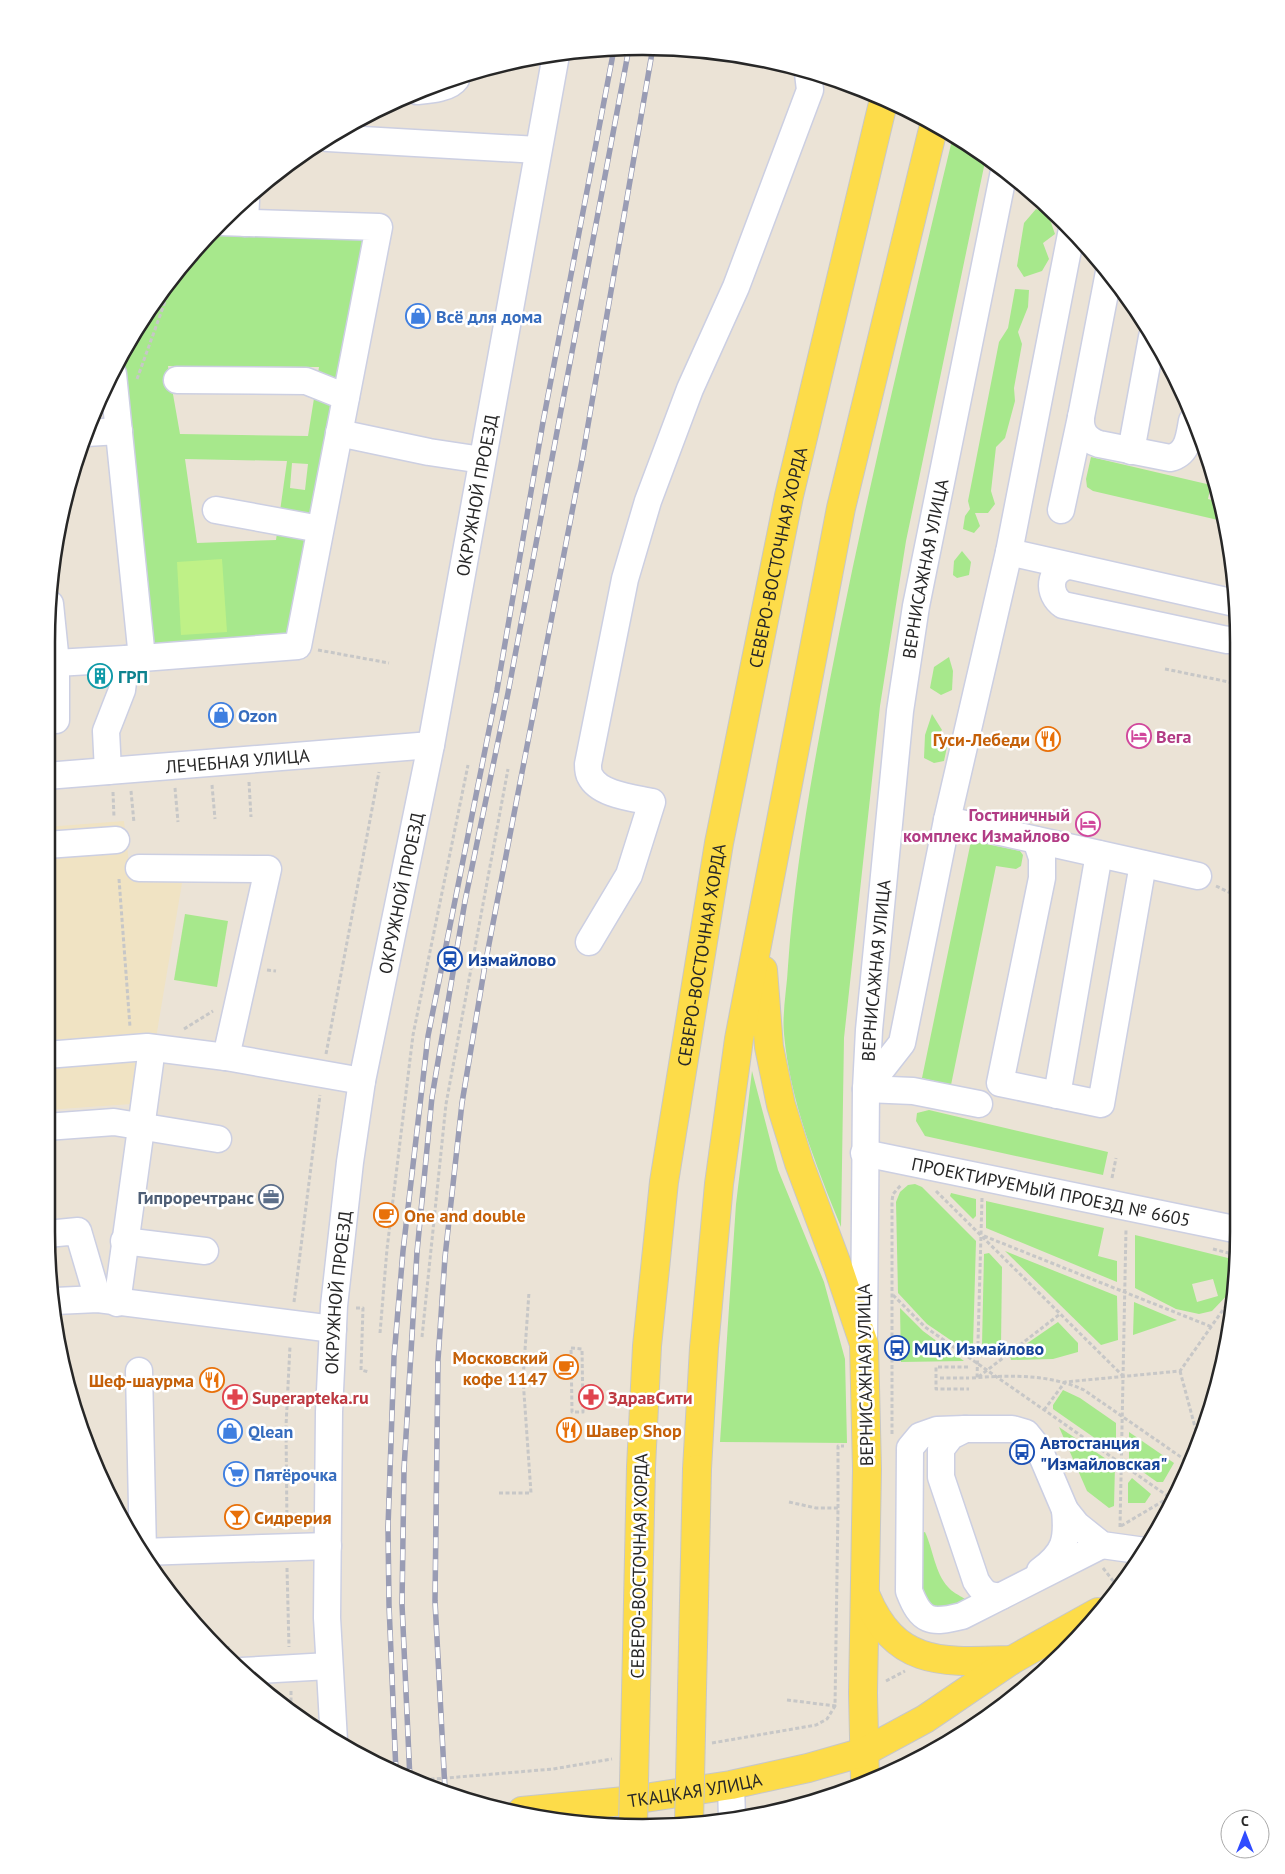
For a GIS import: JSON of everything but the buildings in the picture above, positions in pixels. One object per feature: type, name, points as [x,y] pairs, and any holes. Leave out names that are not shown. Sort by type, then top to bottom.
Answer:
[{"type":"main road","name":"СЕВЕРО-ВОСТОЧНАЯ ХОРДА","points":[[633,1819],[641,1467],[647,1346],[664,1182],[718,843],[789,496],[882,107]]},
{"type":"main road","points":[[689,1817],[697,1469],[704,1348],[719,1184],[739,1039],[841,508],[933,132]]},
{"type":"main road","points":[[762,914],[764,1004],[769,1047],[781,1105],[799,1162],[864,1344]]},
{"type":"main road","name":"ВЕРНИСАЖНАЯ УЛИЦА","points":[[864,1344],[867,1469],[865,1775]]},
{"type":"main road","points":[[865,1592],[875,1617],[888,1634],[905,1648],[920,1655],[954,1662],[1012,1660]]},
{"type":"main road","name":"ТКАЦКАЯ УЛИЦА","points":[[537,1809],[625,1801],[731,1785],[808,1768],[864,1752],[925,1718],[1012,1660],[1082,1621]]},
{"type":"street","name":"ОКРУЖНОЙ ПРОЕЗД","points":[[333,1730],[329,1666],[329,1412],[333,1329],[341,1235],[362,1082],[431,745],[555,62]]},
{"type":"street","points":[[589,942],[629,874],[652,802],[616,795],[598,784],[590,776],[588,764],[625,579],[648,501],[690,389],[736,287],[810,90],[809,79]]},
{"type":"street","points":[[341,139],[538,150]]},
{"type":"street","name":"ВЕРНИСАЖНАЯ УЛИЦА","points":[[864,1344],[864,1154],[869,1030],[907,658],[1003,178]]},
{"type":"street","points":[[56,663],[298,646],[379,227],[240,215]]},
{"type":"street","points":[[866,1089],[902,1044],[947,820],[1009,552],[1070,240]]},
{"type":"street","points":[[1061,510],[1107,283]]},
{"type":"street","points":[[1131,451],[1150,347]]},
{"type":"street","points":[[109,782],[106,730],[134,659],[119,431],[124,380]]},
{"type":"street","points":[[177,380],[306,380],[346,397]]},
{"type":"street","points":[[1081,417],[1083,433],[1092,441],[1166,459],[1176,457],[1186,447],[1190,430]]},
{"type":"street","points":[[94,432],[119,431]]},
{"type":"street","points":[[339,433],[429,452],[482,460]]},
{"type":"street","points":[[216,510],[320,529]]},
{"type":"street","points":[[1009,552],[1229,602]]},
{"type":"street","points":[[1069,566],[1058,570],[1052,582],[1053,596],[1062,605],[1230,640]]},
{"type":"street","points":[[55,653],[56,720]]},
{"type":"street","name":"ЛЕЧЕБНАЯ УЛИЦА","points":[[55,777],[109,782],[431,745]]},
{"type":"street","points":[[947,820],[1198,876]]},
{"type":"street","points":[[55,843],[122,828]]},
{"type":"street","points":[[1036,840],[1042,858],[1042,878],[1000,1083],[1101,1104],[1143,864]]},
{"type":"street","points":[[1057,1095],[1099,854]]},
{"type":"street","points":[[138,868],[268,869],[226,1057]]},
{"type":"street","points":[[55,1054],[142,1048],[226,1057],[362,1082]]},
{"type":"street","points":[[107,1301],[124,1241],[141,1128],[142,1048]]},
{"type":"street","points":[[866,1089],[913,1091],[979,1104]]},
{"type":"street","points":[[55,1125],[114,1122],[141,1128],[218,1139]]},
{"type":"street","name":"ПРОЕКТИРУЕМЫЙ ПРОЕЗД № 6605","points":[[864,1154],[1230,1228]]},
{"type":"street","points":[[55,1233],[78,1231],[107,1301]]},
{"type":"street","points":[[124,1241],[205,1251]]},
{"type":"street","points":[[59,1301],[107,1301],[333,1329]]},
{"type":"street","points":[[139,1371],[142,1538]]},
{"type":"street","points":[[965,1429],[951,1436],[941,1449],[941,1477],[976,1581],[984,1593],[992,1597],[1008,1593],[1049,1565],[1061,1551],[1067,1534],[1066,1510]]},
{"type":"street","points":[[1102,1545],[962,1616],[944,1621],[930,1620],[917,1610],[909,1591],[910,1448],[920,1436],[937,1430],[1012,1429],[1026,1433],[1039,1449],[1066,1510],[1077,1525],[1102,1545],[1136,1549]]},
{"type":"street","points":[[150,1552],[328,1546]]},
{"type":"street","points":[[252,1670],[329,1666]]},
{"type":"street","points":[[731,1785],[732,1812]]},
{"type":"path","points":[[124,380],[161,306]]},
{"type":"path","points":[[298,646],[389,663]]},
{"type":"path","points":[[1165,668],[1230,682]]},
{"type":"path","points":[[380,1333],[413,1035],[468,765]]},
{"type":"path","points":[[422,1337],[446,1104],[508,769]]},
{"type":"path","points":[[291,1702],[286,1426],[292,1323],[322,1075],[380,772],[373,773]]},
{"type":"path","points":[[240,783],[258,781]]},
{"type":"path","points":[[109,782],[131,791],[140,790]]},
{"type":"path","points":[[109,782],[122,828],[142,1048],[241,994]]},
{"type":"path","points":[[249,782],[251,817]]},
{"type":"path","points":[[203,786],[221,784]]},
{"type":"path","points":[[212,785],[214,819]]},
{"type":"path","points":[[166,788],[184,787]]},
{"type":"path","points":[[175,788],[178,822]]},
{"type":"path","points":[[122,828],[131,791]]},
{"type":"path","points":[[1112,1178],[1116,1158]]},
{"type":"path","points":[[929,1184],[1124,1377]]},
{"type":"path","points":[[892,1435],[892,1201],[897,1188]]},
{"type":"path","points":[[973,1378],[977,1363],[982,1195]]},
{"type":"path","points":[[1126,1229],[1120,1526],[1163,1502]]},
{"type":"path","points":[[981,1235],[1212,1327]]},
{"type":"path","points":[[499,1493],[531,1494],[523,1379],[528,1292]]},
{"type":"path","points":[[892,1294],[925,1327],[1167,1495]]},
{"type":"path","points":[[1044,1410],[1065,1382],[1180,1371],[1225,1307]]},
{"type":"path","points":[[356,1308],[363,1308],[361,1370],[368,1372]]},
{"type":"path","points":[[973,1378],[1060,1314]]},
{"type":"path","points":[[571,1348],[582,1349],[584,1412],[572,1412],[572,1381],[571,1348]]},
{"type":"path","points":[[968,1367],[936,1367],[936,1389],[969,1389]]},
{"type":"path","points":[[1180,1371],[1196,1429]]},
{"type":"path","points":[[940,1378],[1045,1378],[1065,1382],[1084,1390],[1184,1459]]},
{"type":"path","points":[[880,1685],[908,1669]]},
{"type":"path","points":[[787,1700],[835,1706],[843,1702]]},
{"type":"shaded area","points":[[124,821],[131,880],[182,883],[156,1038],[132,1104],[55,1109],[55,826]]},
{"type":"green space","points":[[951,143],[984,165],[906,541],[880,706],[844,1038],[841,1227],[822,1180],[798,1108],[787,1059],[784,1017],[793,911],[812,776],[847,595],[916,289]]},
{"type":"green space","points":[[1036,209],[1050,220],[1055,234],[1043,243],[1049,259],[1042,271],[1024,277],[1017,266],[1024,223]]},
{"type":"green space","points":[[226,228],[369,233],[291,638],[148,650],[119,376],[134,349],[176,285]],"holes":[[[168,366],[319,367],[308,436],[180,434]],[[185,459],[287,461],[276,540],[197,543]],[[292,463],[308,464],[305,490],[290,488]]]},
{"type":"green space","points":[[1015,289],[1029,290],[1028,307],[1018,332],[1022,344],[1014,388],[1015,401],[1005,438],[996,447],[991,491],[995,504],[988,513],[975,513],[980,526],[974,533],[963,529],[965,516],[970,509],[968,501],[999,342],[1008,328]]},
{"type":"green space","points":[[1091,457],[1208,484],[1210,490],[1208,499],[1212,500],[1217,520],[1093,491],[1087,487],[1086,479]]},
{"type":"green space","points":[[962,551],[971,562],[969,575],[957,578],[953,575],[954,561]]},
{"type":"green space","points":[[222,559],[227,632],[181,635],[177,562]]},
{"type":"green space","points":[[949,657],[953,671],[952,690],[941,695],[930,688],[934,667]]},
{"type":"green space","points":[[932,714],[942,730],[936,738],[947,747],[944,761],[934,763],[924,758],[925,735]]},
{"type":"green space","points":[[971,841],[1020,851],[1023,855],[1021,866],[1016,869],[996,866],[951,1085],[922,1078]]},
{"type":"green space","points":[[185,914],[228,921],[217,987],[174,980]]},
{"type":"green space","points":[[752,1071],[778,1170],[824,1282],[845,1359],[847,1443],[720,1442],[736,1204]]},
{"type":"green space","points":[[929,1110],[1108,1152],[1103,1175],[925,1136],[916,1121],[917,1113]]},
{"type":"green space","points":[[915,1184],[922,1187],[976,1241],[973,1346],[968,1352],[927,1324],[898,1293],[896,1202],[900,1192],[908,1185]]},
{"type":"green space","points":[[951,1193],[976,1199],[976,1216],[973,1219],[950,1196]]},
{"type":"green space","points":[[986,1201],[1104,1228],[1098,1256],[1117,1261],[1117,1282],[986,1228]]},
{"type":"green space","points":[[1135,1235],[1229,1258],[1226,1296],[1212,1311],[1199,1314],[1176,1309],[1135,1288]],"holes":[[[1213,1279],[1218,1296],[1197,1302],[1192,1284]]]},
{"type":"green space","points":[[1005,1251],[1117,1296],[1118,1340],[1101,1345]]},
{"type":"green space","points":[[989,1253],[1002,1267],[1001,1346],[998,1350],[985,1349],[982,1346],[984,1254]]},
{"type":"green space","points":[[1134,1302],[1177,1320],[1133,1335]]},
{"type":"green space","points":[[900,1308],[923,1331],[964,1361],[901,1362]]},
{"type":"green space","points":[[1058,1322],[1078,1343],[1078,1352],[1053,1359],[1011,1360],[1010,1355]]},
{"type":"green space","points":[[1063,1390],[1080,1398],[1116,1423],[1116,1447],[1112,1450],[1053,1409],[1053,1405]]},
{"type":"green space","points":[[1059,1427],[1115,1465],[1114,1506],[1109,1508],[1087,1491]]},
{"type":"green space","points":[[1129,1432],[1174,1463],[1163,1482],[1157,1482],[1129,1462]]},
{"type":"green space","points":[[1132,1478],[1151,1494],[1145,1503],[1128,1503],[1128,1483]]},
{"type":"green space","points":[[925,1532],[940,1575],[948,1587],[965,1599],[957,1613],[934,1612],[922,1597],[919,1534]]},
{"type":"railway","points":[[410,1770],[402,1604],[404,1469],[417,1252],[432,1097],[465,901],[508,693],[628,55]]},
{"type":"railway","points":[[445,1784],[435,1601],[438,1360],[445,1257],[462,1103],[485,965],[582,460],[652,55]]},
{"type":"railway","points":[[396,1764],[389,1605],[388,1527],[394,1357],[403,1251],[428,1036],[497,690],[543,422],[613,56]]},
{"type":"place","name":"Всё для дома","points":[[418,316]]},
{"type":"place","name":"ГРП","points":[[100,676]]},
{"type":"place","name":"Ozon","points":[[221,715]]},
{"type":"place","name":"Вега","points":[[1139,736]]},
{"type":"place","name":"Гуси-Лебеди","points":[[1048,739]]},
{"type":"place","name":"Гостиничный комплекс Измайлово","points":[[1088,824]]},
{"type":"place","name":"Измайлово","points":[[450,959]]},
{"type":"place","name":"Гипроречтранс","points":[[271,1197]]},
{"type":"place","name":"One and double","points":[[386,1215]]},
{"type":"place","name":"МЦК Измайлово","points":[[897,1348]]},
{"type":"place","name":"Московский кофе 1147","points":[[566,1367]]},
{"type":"place","name":"Шеф-шаурма","points":[[212,1380]]},
{"type":"place","name":"Superapteka.ru","points":[[235,1397]]},
{"type":"place","name":"ЗдравСити","points":[[591,1397]]},
{"type":"place","name":"Шавер Shop","points":[[569,1430]]},
{"type":"place","name":"Qlean","points":[[230,1431]]},
{"type":"place","name":"Автостанция \"Измайловская\"","points":[[1022,1452]]},
{"type":"place","name":"Пятёрочка","points":[[236,1474]]},
{"type":"place","name":"Сидрерия","points":[[237,1517]]}]
